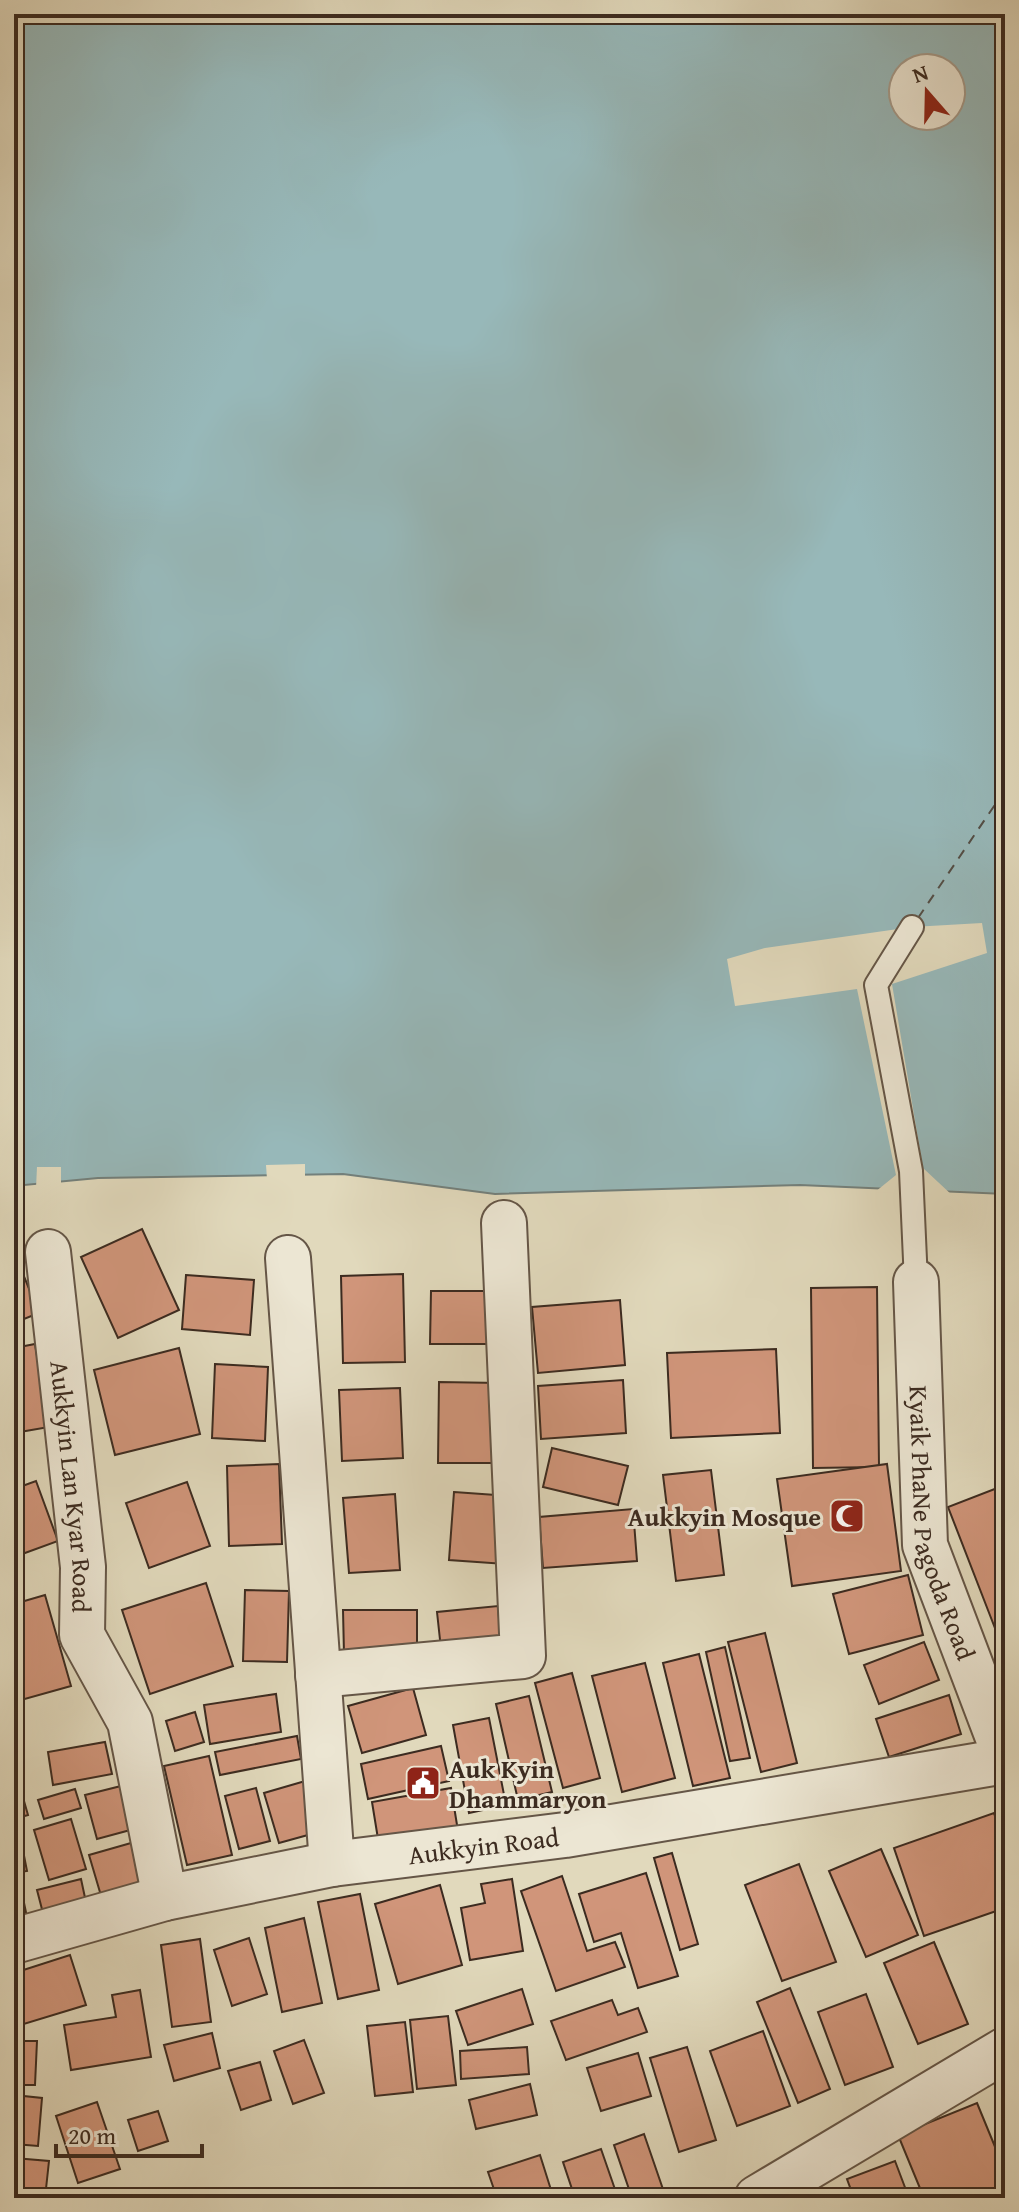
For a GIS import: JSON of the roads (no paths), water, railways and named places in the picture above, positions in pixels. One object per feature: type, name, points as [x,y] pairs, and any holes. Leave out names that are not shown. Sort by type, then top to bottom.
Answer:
[{"type":"street","points":[[318,1675],[523,1656],[504,1223]]},
{"type":"street","name":"Aukkyin Lan Kyar Road","points":[[48,1252],[83,1567],[82,1635],[130,1722],[165,1898]]},
{"type":"street","points":[[288,1258],[332,1864]]},
{"type":"street","name":"Kyaik PhaNe Pagoda Road","points":[[916,1282],[925,1545],[1005,1758]]},
{"type":"street","name":"Aukkyin Road","points":[[14,1941],[165,1898],[332,1864],[565,1835],[1005,1758]]},
{"type":"street","points":[[757,2198],[1005,2050]]},
{"type":"lane","points":[[912,927],[876,985],[911,1171],[916,1282]]},
{"type":"water","points":[[14,14],[1005,14],[1005,1194],[800,1185],[495,1194],[343,1174],[98,1178],[14,1186]]},
{"type":"place","name":"Aukkyin Mosque","points":[[847,1516]]},
{"type":"place","name":"Auk Kyin Dhammaryon","points":[[423,1783]]}]
